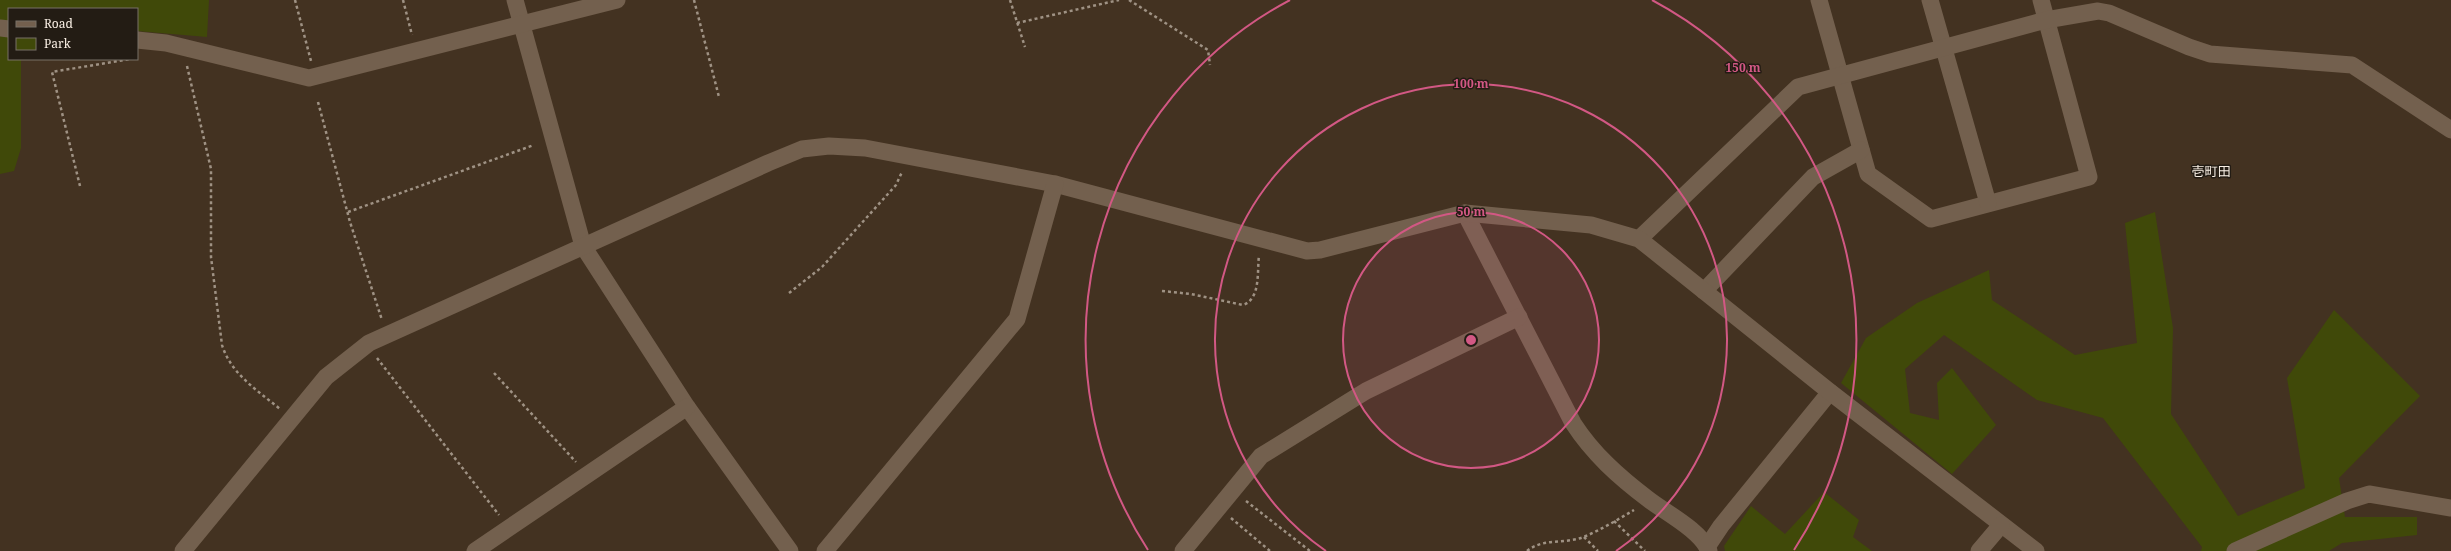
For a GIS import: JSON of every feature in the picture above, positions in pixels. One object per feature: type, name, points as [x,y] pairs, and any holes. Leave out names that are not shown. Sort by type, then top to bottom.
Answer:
[{"type":"street","points":[[515,0],[583,246],[687,407],[790,551]]},
{"type":"street","points":[[138,40],[181,46],[309,78],[617,0]]},
{"type":"street","points":[[1819,0],[1868,174],[1931,219],[2089,176],[2040,0]]},
{"type":"street","points":[[1930,0],[1988,203]]},
{"type":"street","points":[[1639,240],[1798,87],[2046,20],[2098,11],[2109,13],[2189,47],[2210,54],[2352,65],[2451,130]]},
{"type":"street","points":[[183,551],[326,377],[372,341],[802,149],[829,146],[865,148],[908,155],[1055,184],[1307,251],[1320,250],[1465,213],[1590,225],[1639,240],[1830,392],[2036,551]]},
{"type":"street","points":[[1704,291],[1813,177],[1861,150]]},
{"type":"street","points":[[825,551],[1017,319],[1055,184]]},
{"type":"street","points":[[1465,213],[1573,423],[1585,442],[1600,459],[1648,499],[1694,532],[1708,549],[1721,526],[1830,392]]},
{"type":"street","points":[[1183,551],[1261,456],[1310,424],[1366,391],[1519,317]]},
{"type":"street","points":[[475,551],[687,407]]},
{"type":"street","points":[[2235,551],[2347,501],[2369,494],[2451,508]]},
{"type":"street","points":[[1979,551],[2001,525]]},
{"type":"path","points":[[295,0],[315,76]]},
{"type":"path","points":[[403,0],[417,50]]},
{"type":"path","points":[[694,0],[719,97]]},
{"type":"path","points":[[1010,0],[1025,47]]},
{"type":"path","points":[[1017,23],[1119,0]]},
{"type":"path","points":[[1130,0],[1208,50],[1210,65]]},
{"type":"path","points":[[181,46],[211,169],[211,257],[222,345],[225,357],[236,372],[292,419]]},
{"type":"path","points":[[80,186],[52,72],[124,60]]},
{"type":"path","points":[[318,102],[348,212],[374,298],[388,335]]},
{"type":"path","points":[[348,212],[534,145]]},
{"type":"path","points":[[789,294],[822,267],[876,209],[896,185],[908,155]]},
{"type":"path","points":[[1162,291],[1191,294],[1243,305],[1249,303],[1253,300],[1255,293],[1260,238]]},
{"type":"path","points":[[372,341],[377,358],[509,528]]},
{"type":"path","points":[[494,373],[574,460],[586,476]]},
{"type":"path","points":[[1232,490],[1310,551]]},
{"type":"path","points":[[1527,551],[1540,543],[1584,537],[1614,521],[1648,499]]},
{"type":"path","points":[[1218,508],[1270,551]]},
{"type":"path","points":[[1614,521],[1645,551]]},
{"type":"path","points":[[1584,537],[1598,551]]},
{"type":"green space","points":[[0,0],[209,0],[207,37],[138,31],[138,8],[8,8],[8,60],[21,60],[21,148],[14,171],[0,174]]},
{"type":"green space","points":[[2155,212],[2173,328],[2171,414],[2238,516],[2305,488],[2287,378],[2334,310],[2420,396],[2339,478],[2345,517],[2417,517],[2417,535],[2342,543],[2329,551],[2201,551],[2202,547],[2103,418],[2037,400],[1944,335],[1905,369],[1910,413],[1939,420],[1937,383],[1952,368],[1996,425],[1952,474],[1841,383],[1866,338],[1917,303],[1989,270],[1992,300],[2075,355],[2137,343],[2125,223]]},
{"type":"green space","points":[[1824,492],[1859,520],[1853,537],[1872,551],[1725,551],[1724,546],[1751,506],[1785,534]]},
{"type":"district","name":"壱町田","points":[[2211,171]]}]
